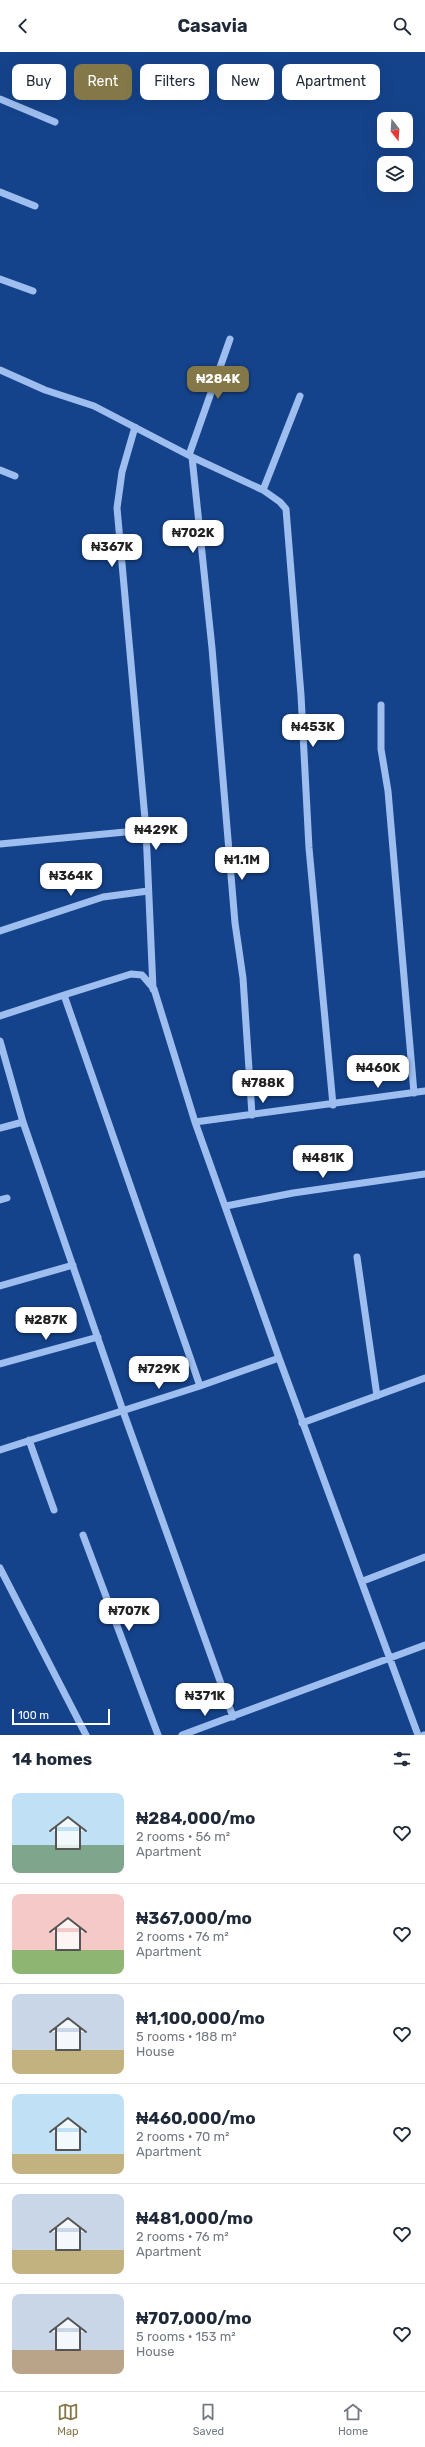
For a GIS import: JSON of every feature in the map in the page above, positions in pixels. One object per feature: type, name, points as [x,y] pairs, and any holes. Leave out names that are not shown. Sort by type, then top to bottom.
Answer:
[{"type":"street","points":[[0,99],[55,122]]},
{"type":"street","points":[[0,192],[35,206]]},
{"type":"street","points":[[0,278],[33,290]]},
{"type":"street","points":[[230,339],[190,456],[212,648],[235,923],[239,944],[245,1002],[252,1115]]},
{"type":"street","points":[[0,370],[44,390],[94,406],[190,456],[263,490],[280,502],[286,509],[301,695],[310,856],[333,1105]]},
{"type":"street","points":[[263,490],[300,396]]},
{"type":"street","points":[[135,427],[122,472],[117,508],[146,830],[154,989],[195,1122],[302,1423],[363,1582],[418,1735]]},
{"type":"street","points":[[0,470],[16,476]]},
{"type":"street","points":[[381,705],[381,749],[390,814],[414,1093]]},
{"type":"street","points":[[0,844],[146,830]]},
{"type":"street","points":[[0,931],[103,897],[148,891]]},
{"type":"street","points":[[0,1016],[131,974],[142,975],[154,989]]},
{"type":"street","points":[[64,995],[200,1386]]},
{"type":"street","points":[[0,1041],[23,1122],[123,1411],[233,1717]]},
{"type":"street","points":[[195,1122],[333,1105],[425,1091]]},
{"type":"street","points":[[0,1128],[23,1122]]},
{"type":"street","points":[[226,1206],[293,1193],[425,1174]]},
{"type":"street","points":[[357,1257],[377,1396]]},
{"type":"street","points":[[0,1286],[73,1265]]},
{"type":"street","points":[[0,1364],[98,1337]]},
{"type":"street","points":[[0,1450],[200,1386],[279,1358]]},
{"type":"street","points":[[302,1423],[425,1378]]},
{"type":"street","points":[[29,1440],[54,1510]]},
{"type":"street","points":[[83,1535],[158,1735]]},
{"type":"street","points":[[363,1582],[425,1557]]},
{"type":"street","points":[[0,1568],[86,1735]]},
{"type":"street","points":[[182,1735],[425,1645]]}]
